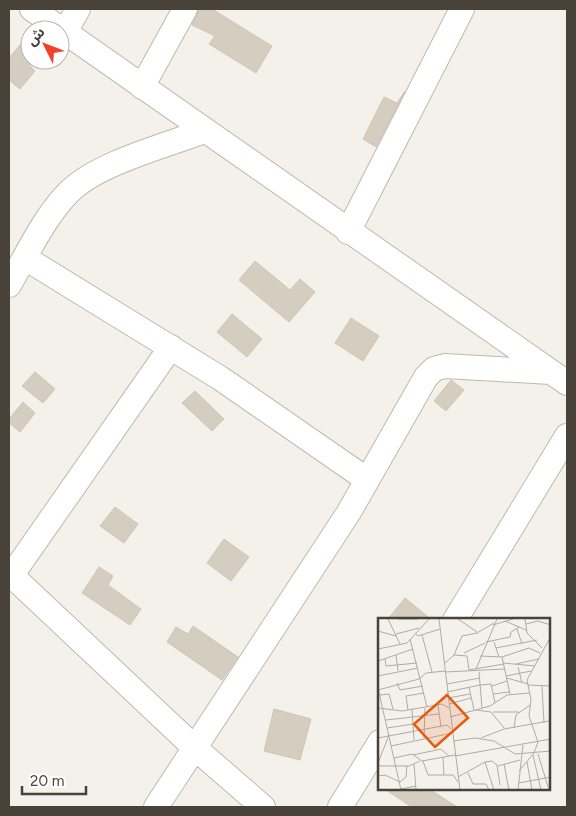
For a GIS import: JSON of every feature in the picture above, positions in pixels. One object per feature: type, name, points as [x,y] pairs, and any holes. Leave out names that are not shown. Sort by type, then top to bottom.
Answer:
[{"type":"street","points":[[32,9],[48,20]]},
{"type":"street","points":[[70,23],[78,9]]},
{"type":"street","points":[[142,87],[185,9]]},
{"type":"street","points":[[348,232],[462,9]]},
{"type":"street","points":[[70,36],[559,378]]},
{"type":"street","points":[[9,285],[70,192],[104,169],[204,131]]},
{"type":"street","points":[[25,258],[220,378],[366,479]]},
{"type":"street","points":[[171,347],[10,576],[196,748],[264,807]]},
{"type":"street","points":[[156,807],[349,512],[366,479],[426,377],[434,369],[445,366],[559,378]]},
{"type":"street","points":[[456,618],[567,436]]},
{"type":"street","points":[[340,807],[378,745]]},
{"type":"building","points":[[199,9],[212,9],[272,46],[256,73],[209,44],[215,36],[192,25]]},
{"type":"building","points":[[20,45],[20,70],[35,71],[20,89],[9,80],[9,58]]},
{"type":"building","points":[[405,91],[376,147],[363,139],[384,97],[397,103]]},
{"type":"building","points":[[255,261],[290,290],[300,279],[315,292],[289,322],[239,280]]},
{"type":"building","points":[[232,314],[262,339],[247,357],[217,332]]},
{"type":"building","points":[[351,318],[379,336],[363,361],[335,343]]},
{"type":"building","points":[[35,372],[55,389],[43,403],[22,386]]},
{"type":"building","points":[[451,380],[464,390],[446,411],[434,401]]},
{"type":"building","points":[[195,391],[224,419],[212,431],[182,403]]},
{"type":"building","points":[[23,402],[35,413],[20,432],[9,423],[9,419]]},
{"type":"building","points":[[115,507],[138,524],[124,543],[100,526]]},
{"type":"building","points":[[224,539],[249,557],[231,581],[207,563]]},
{"type":"building","points":[[99,567],[113,576],[108,585],[141,609],[130,625],[82,593]]},
{"type":"building","points":[[405,598],[430,618],[389,618]]},
{"type":"building","points":[[193,626],[238,657],[222,680],[167,642],[176,627],[188,634]]},
{"type":"building","points":[[274,709],[311,719],[300,760],[264,751]]},
{"type":"building","points":[[388,791],[433,791],[457,807],[412,807]]}]
